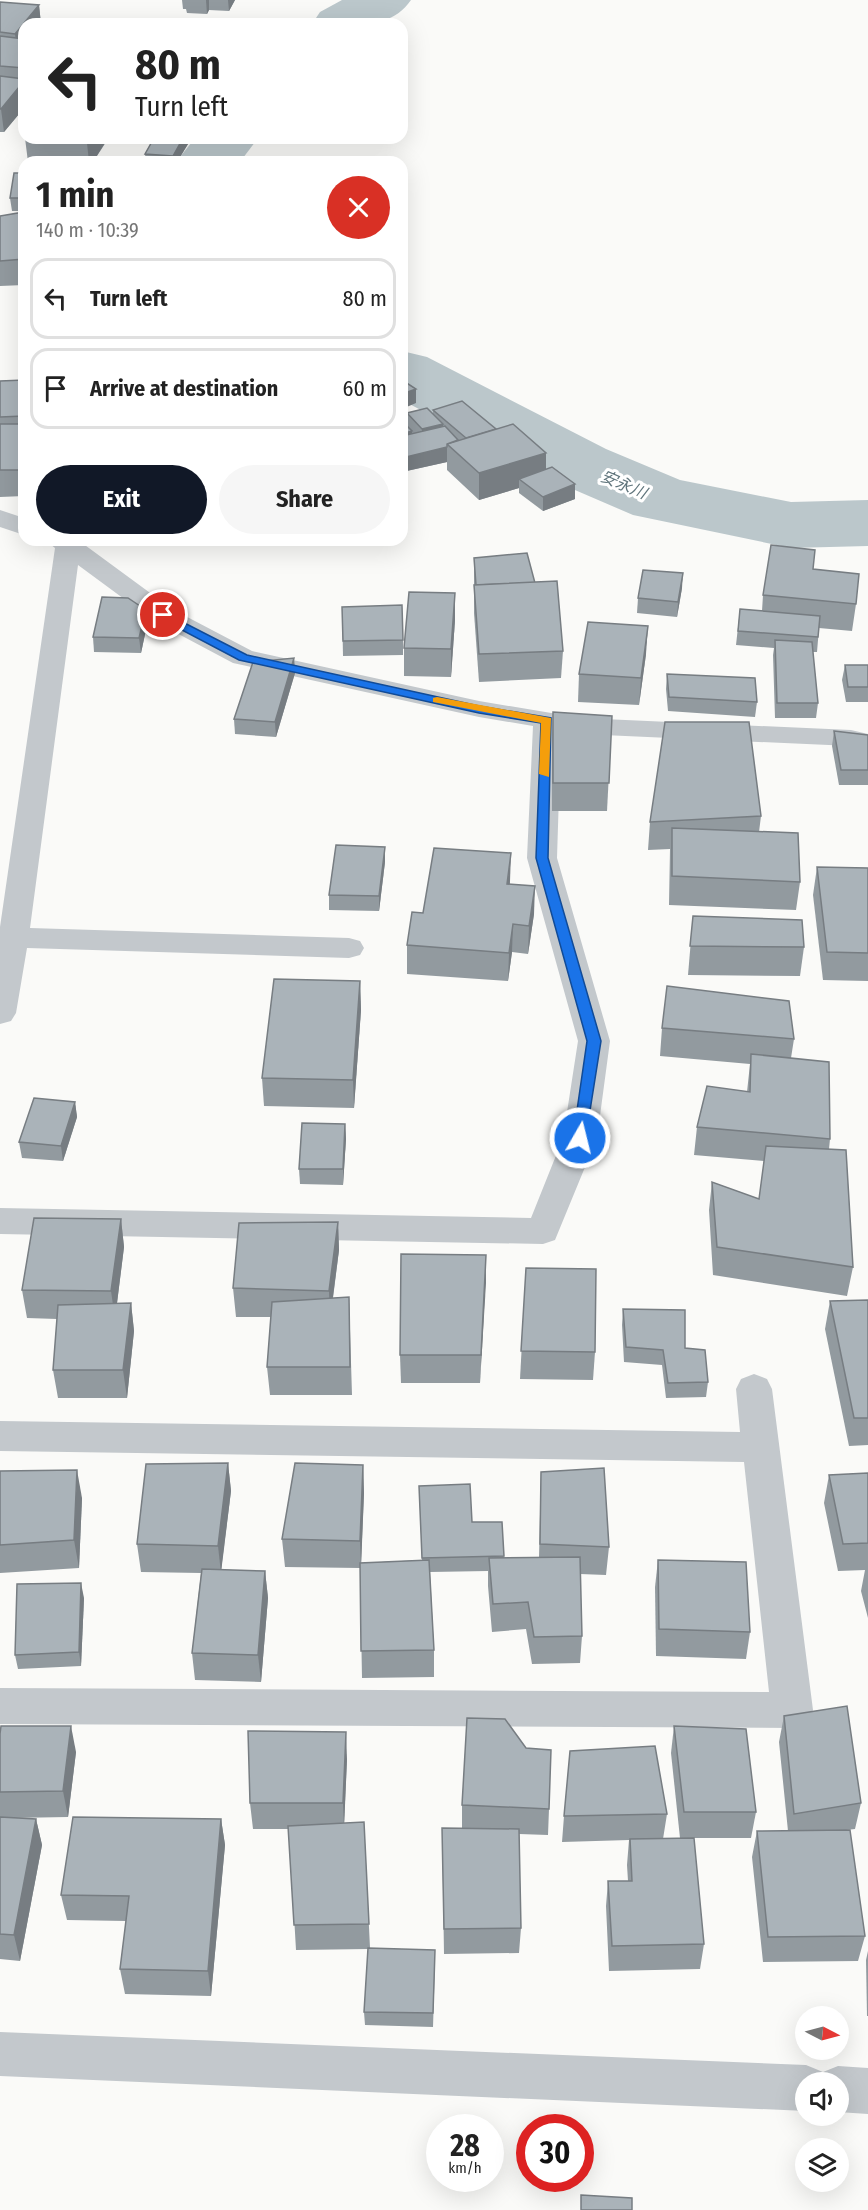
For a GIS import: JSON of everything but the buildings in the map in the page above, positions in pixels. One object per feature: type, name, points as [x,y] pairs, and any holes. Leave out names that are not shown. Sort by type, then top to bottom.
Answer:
[{"type":"street","points":[[0,518],[18,525]]},
{"type":"street","points":[[0,1013],[7,937],[69,546]]},
{"type":"street","points":[[75,546],[163,615],[243,657],[479,709],[581,726],[851,738],[868,742]]},
{"type":"street","points":[[0,1221],[543,1231],[580,1138],[594,1041],[542,858],[547,721]]},
{"type":"street","points":[[7,937],[349,948]]},
{"type":"street","points":[[0,1706],[792,1710],[754,1389]]},
{"type":"street","points":[[0,1436],[762,1448]]},
{"type":"street","points":[[0,2054],[795,2088]]},
{"type":"street","points":[[849,2090],[868,2091]]},
{"type":"waterway","name":"安永川","points":[[351,18],[383,0]]},
{"type":"waterway","name":"安永川","points":[[212,156],[223,144]]},
{"type":"waterway","name":"安永川","points":[[408,375],[580,465],[660,499],[791,525],[868,523]]},
{"type":"slow traffic","points":[[437,700],[547,721],[545,774]]},
{"type":"route","points":[[163,615],[243,657],[479,709],[547,721],[542,858],[594,1041],[580,1138]]}]
